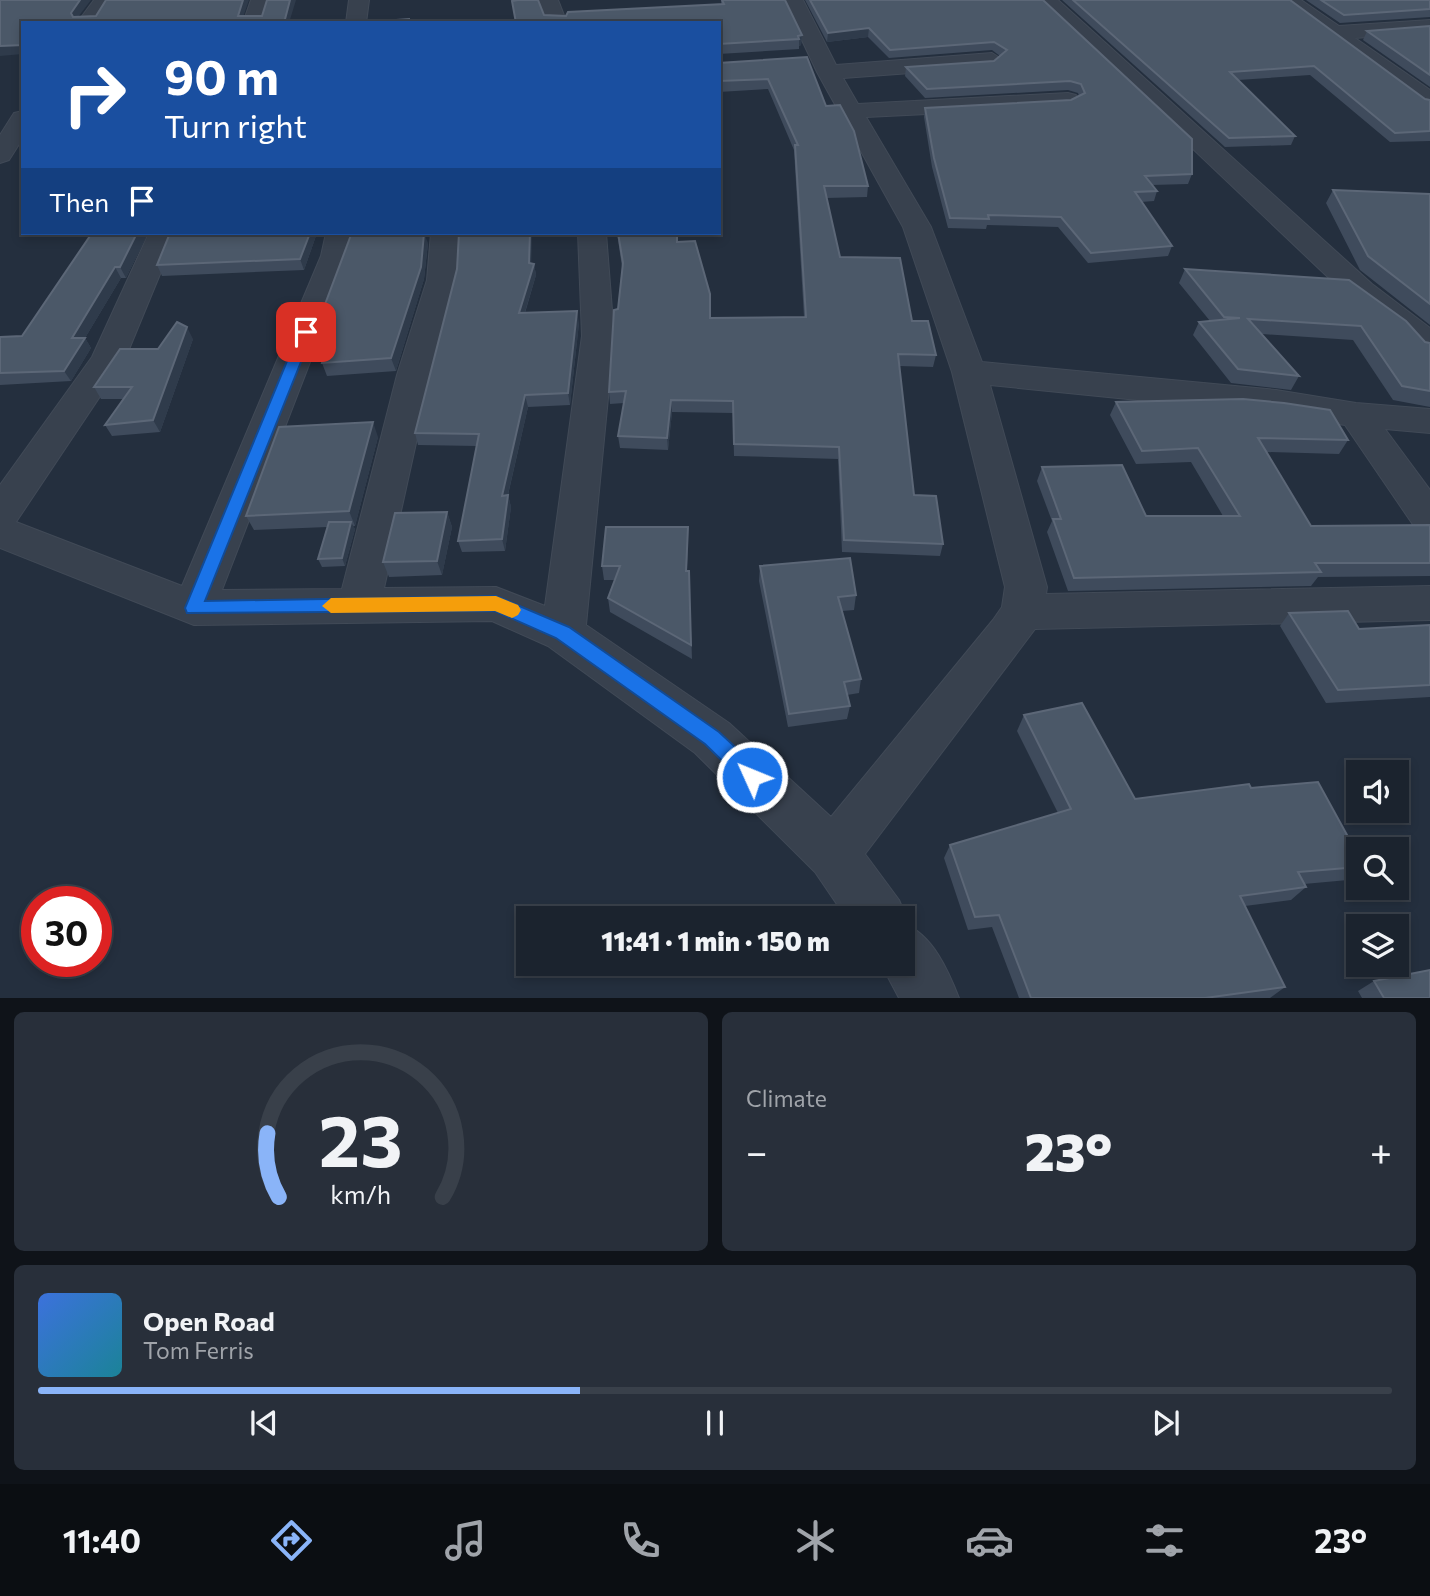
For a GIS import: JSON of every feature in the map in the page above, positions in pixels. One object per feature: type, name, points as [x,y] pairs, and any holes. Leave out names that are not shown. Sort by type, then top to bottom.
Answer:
[{"type":"street","points":[[88,21],[104,0]]},
{"type":"street","points":[[254,21],[261,0]]},
{"type":"street","points":[[356,21],[359,0]]},
{"type":"street","points":[[548,0],[555,21]]},
{"type":"street","points":[[793,0],[816,62],[853,111],[917,227],[969,372],[1026,587],[1023,612],[833,854]]},
{"type":"street","points":[[1046,0],[1361,291],[1410,326],[1430,346]]},
{"type":"street","points":[[1288,0],[1430,101]]},
{"type":"street","points":[[1335,33],[1430,26]]},
{"type":"street","points":[[816,62],[992,60]]},
{"type":"street","points":[[853,111],[1068,100]]},
{"type":"street","points":[[0,155],[21,121]]},
{"type":"street","points":[[0,516],[108,359],[162,235]]},
{"type":"street","points":[[194,608],[337,256],[340,235]]},
{"type":"street","points":[[359,605],[414,376],[442,280],[444,235]]},
{"type":"street","points":[[563,632],[598,336],[592,235]]},
{"type":"street","points":[[969,372],[1276,402],[1356,415],[1430,421]]},
{"type":"street","points":[[1356,415],[1430,519]]},
{"type":"street","points":[[0,532],[194,608],[496,604],[563,632],[712,738],[833,854],[871,906]]},
{"type":"street","points":[[1023,612],[1430,603]]},
{"type":"street","points":[[915,971],[931,998]]},
{"type":"building","points":[[0,0],[80,0],[71,13],[73,17],[96,16],[106,0],[243,0],[238,16],[262,16],[267,0],[290,0],[285,21],[21,21],[21,45],[0,46]]},
{"type":"building","points":[[538,0],[544,15],[566,16],[568,12],[724,4],[722,0],[785,0],[802,35],[798,36],[799,39],[721,44],[721,21],[516,21],[512,1]]},
{"type":"building","points":[[810,0],[1043,0],[1192,139],[1192,174],[1145,176],[1157,191],[1135,192],[1172,246],[1091,253],[1061,217],[988,215],[989,219],[950,218],[934,158],[925,108],[1071,100],[1085,93],[1081,84],[1070,81],[927,89],[906,67],[994,61],[1007,50],[994,42],[890,50],[869,28],[828,33]]},
{"type":"building","points":[[1073,0],[1290,0],[1430,100],[1430,131],[1395,133],[1314,66],[1230,72],[1295,136],[1229,138]]},
{"type":"building","points":[[1321,0],[1430,0],[1430,9],[1344,15]]},
{"type":"building","points":[[1430,26],[1430,75],[1367,31]]},
{"type":"building","points":[[807,57],[826,106],[840,105],[854,131],[868,186],[824,186],[840,257],[900,258],[912,321],[928,321],[936,355],[898,354],[914,495],[936,496],[943,544],[844,540],[839,447],[734,444],[733,401],[671,400],[667,438],[618,436],[626,391],[609,392],[614,310],[618,309],[623,263],[618,235],[677,235],[677,242],[695,241],[710,294],[710,318],[806,317],[795,145],[798,145],[768,79],[721,81],[721,63]]},
{"type":"building","points":[[1333,190],[1430,194],[1430,304],[1368,256]]},
{"type":"building","points":[[91,235],[136,235],[120,267],[115,267],[72,338],[85,338],[64,371],[0,373],[0,337],[22,336]]},
{"type":"building","points":[[169,235],[309,235],[300,259],[157,265]]},
{"type":"building","points":[[351,235],[424,235],[421,267],[391,358],[322,363],[331,331],[315,331]]},
{"type":"building","points":[[459,235],[530,235],[529,263],[534,264],[519,313],[577,311],[568,393],[525,395],[502,496],[508,495],[502,539],[458,541],[479,434],[415,433],[457,269]]},
{"type":"building","points":[[1185,269],[1349,280],[1406,321],[1425,342],[1430,343],[1430,391],[1402,386],[1361,326],[1248,319],[1299,376],[1238,369],[1199,322],[1240,318],[1224,317]]},
{"type":"building","points":[[177,322],[187,327],[153,420],[105,425],[132,387],[94,387],[120,349],[158,349]]},
{"type":"building","points":[[1243,399],[1330,410],[1348,440],[1258,438],[1311,526],[1430,525],[1430,563],[1315,563],[1321,572],[1074,578],[1053,519],[1061,519],[1042,467],[1122,465],[1146,516],[1240,516],[1198,448],[1142,451],[1116,402]]},
{"type":"building","points":[[373,422],[349,511],[246,516],[279,427]]},
{"type":"building","points":[[447,512],[437,561],[383,562],[395,513]]},
{"type":"building","points":[[329,522],[351,522],[342,558],[318,559]]},
{"type":"building","points":[[606,527],[688,527],[686,571],[689,571],[691,645],[608,598],[620,566],[602,566]]},
{"type":"building","points":[[850,558],[856,595],[838,597],[861,679],[844,682],[850,706],[789,714],[760,566]]},
{"type":"building","points":[[1348,611],[1359,629],[1430,625],[1430,685],[1338,690],[1289,613]]},
{"type":"building","points":[[1082,703],[1135,799],[1249,784],[1251,788],[1318,782],[1348,837],[1346,837],[1346,868],[1298,872],[1306,887],[1240,896],[1285,987],[1205,998],[1031,998],[999,915],[975,917],[950,845],[1071,809],[1024,715]]},
{"type":"building","points":[[1430,970],[1430,998],[1384,998],[1374,981],[1409,977],[1409,974]]},
{"type":"slow traffic","points":[[331,606],[496,604],[512,610]]},
{"type":"route","points":[[306,332],[194,608],[496,604],[563,632],[712,738],[752,777]]}]
